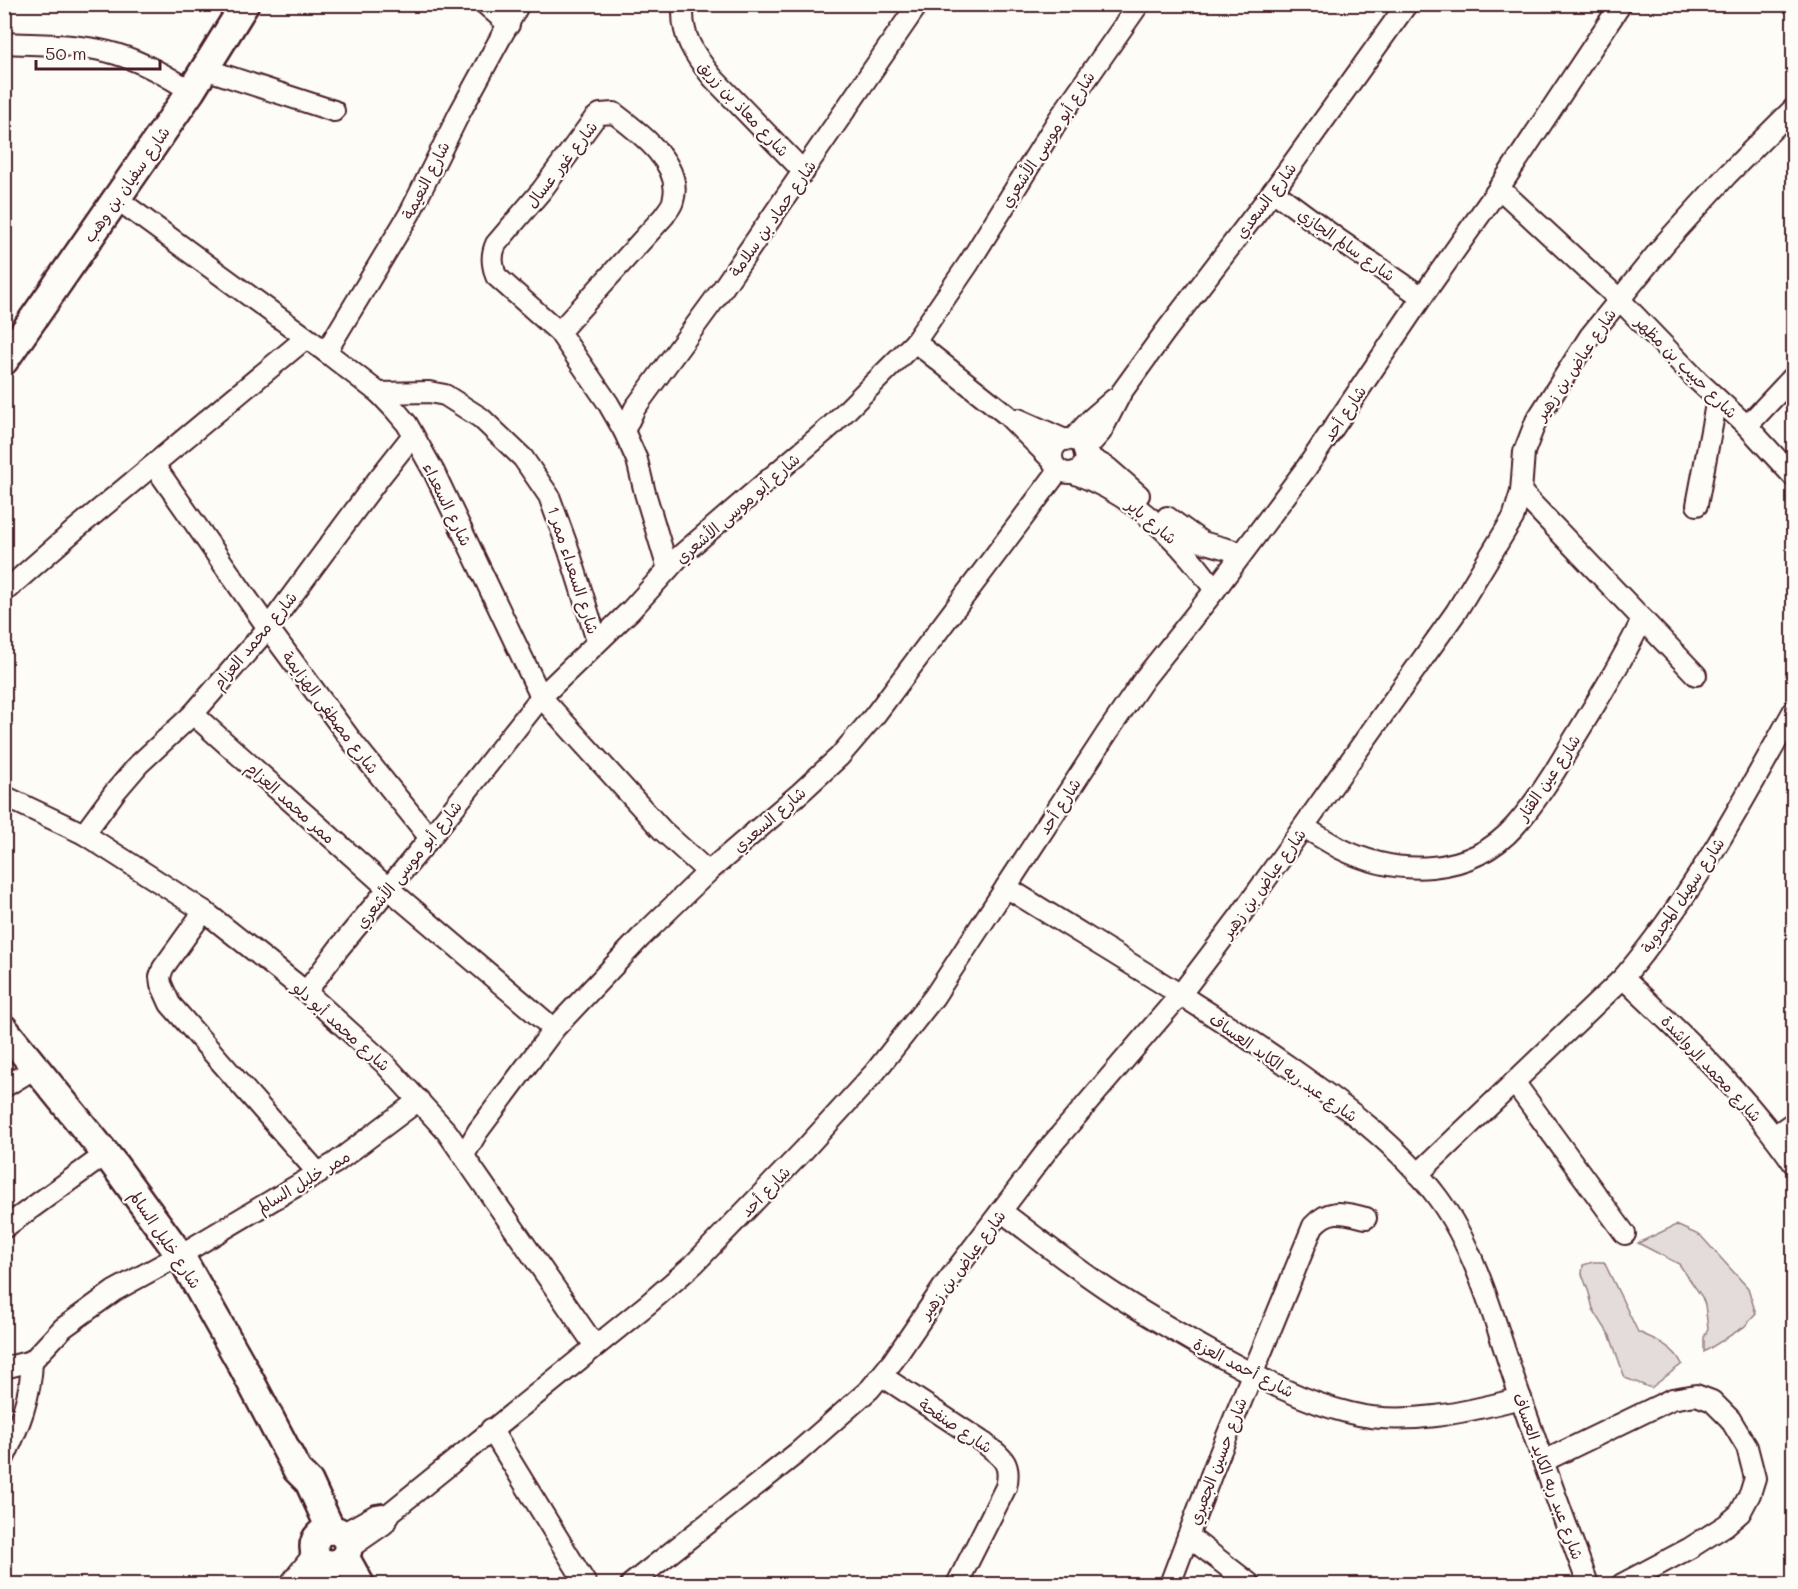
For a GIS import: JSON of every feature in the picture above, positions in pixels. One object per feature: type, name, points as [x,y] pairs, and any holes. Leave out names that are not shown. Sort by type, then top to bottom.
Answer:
[{"type":"street","name":"شارع سفيان بن وهب","points":[[4,361],[86,241],[117,200],[198,80],[245,4]]},
{"type":"street","points":[[485,4],[509,25]]},
{"type":"street","name":"شارع النعيمة","points":[[326,352],[410,213],[459,114],[519,4]]},
{"type":"street","name":"شارع معاذ بن زريق","points":[[684,4],[684,28],[699,62],[804,172]]},
{"type":"street","name":"شارع حماد بن سلامة","points":[[624,431],[641,399],[723,288],[918,4]]},
{"type":"street","name":"شارع أبو موسى الأشعري","points":[[306,992],[541,697],[631,610],[668,569],[719,522],[830,428],[915,342],[969,263],[1058,120],[1139,4]]},
{"type":"street","name":"شارع السعدي","points":[[1077,446],[1091,419],[1121,393],[1273,190],[1407,4]]},
{"type":"street","name":"شارع أحد","points":[[334,1553],[384,1524],[391,1512],[648,1304],[694,1264],[803,1151],[875,1072],[934,997],[1138,688],[1307,467],[1499,188],[1620,4]]},
{"type":"street","points":[[5,44],[74,47],[114,53],[161,72],[334,111]]},
{"type":"street","name":"شارع عياض بن زهير","points":[[632,1584],[797,1453],[882,1376],[946,1283],[1066,1127],[1180,995],[1240,916],[1456,612],[1508,528],[1521,492],[1524,452],[1536,422],[1590,336],[1619,298],[1690,215],[1794,108]]},
{"type":"street","name":"شارع غور عسال","points":[[559,332],[664,216],[673,202],[675,180],[671,169],[659,153],[614,113],[600,114],[594,119],[542,190],[496,244],[492,252],[496,276],[559,332],[608,403],[624,431],[637,460],[668,569]]},
{"type":"street","name":"شارع حبيب بن مظهر","points":[[1499,188],[1619,298],[1717,399],[1747,426],[1794,477]]},
{"type":"street","name":"شارع سالم الجازي","points":[[1273,190],[1339,240],[1422,297]]},
{"type":"street","name":"شارع السعداء","points":[[117,200],[326,352],[379,393],[396,411],[434,472],[541,697],[662,830],[708,872]]},
{"type":"street","points":[[4,592],[76,529],[306,338]]},
{"type":"street","name":"شارع باير","points":[[915,342],[1007,415],[1061,468],[1103,484],[1141,510],[1186,550],[1215,590]]},
{"type":"street","points":[[1747,426],[1794,376]]},
{"type":"street","name":"شارع السعداء ممر 1","points":[[379,393],[429,392],[445,395],[481,418],[523,458],[549,496],[597,641]]},
{"type":"street","points":[[1697,505],[1717,399]]},
{"type":"street","name":"شارع باير","points":[[1007,415],[1077,446],[1108,468],[1194,538],[1209,545],[1242,553]]},
{"type":"street","name":"شارع محمد العزام","points":[[84,834],[139,764],[193,714],[268,628],[314,563],[413,435]]},
{"type":"street","points":[[1077,446],[1081,468],[1061,468],[1054,447],[1077,446]]},
{"type":"street","name":"شارع مصطفى الهزايمة","points":[[154,465],[268,628],[351,740],[430,838]]},
{"type":"street","name":"شارع السعدي","points":[[464,1155],[478,1131],[554,1029],[641,937],[708,872],[839,757],[875,715],[1061,468]]},
{"type":"street","points":[[1521,492],[1696,675]]},
{"type":"street","name":"شارع عين القتار","points":[[1304,827],[1340,848],[1373,860],[1406,868],[1450,866],[1491,848],[1515,827],[1559,765],[1616,670],[1642,620]]},
{"type":"street","name":"شارع سهيل المجدوبة","points":[[1418,1174],[1623,978],[1665,926],[1706,863],[1794,710]]},
{"type":"street","name":"ممر محمد العزام","points":[[193,714],[389,889],[554,1029]]},
{"type":"street","name":"شارع محمد أبو دلو","points":[[4,796],[84,834],[204,911],[306,992],[384,1063],[419,1100],[464,1155],[595,1346]]},
{"type":"street","name":"شارع عبد ربه الكايد العساف","points":[[1006,887],[1262,1048],[1325,1092],[1381,1138],[1418,1174],[1438,1199],[1470,1254],[1588,1584]]},
{"type":"street","points":[[204,911],[164,968],[160,977],[164,992],[170,1004],[246,1088],[318,1173]]},
{"type":"street","name":"شارع محمد الرواشدة","points":[[1623,978],[1732,1086],[1794,1164]]},
{"type":"street","name":"شارع خليل السالم","points":[[4,1029],[106,1154],[180,1255],[242,1365],[297,1470],[298,1485],[334,1553],[360,1584]]},
{"type":"street","points":[[4,1087],[37,1067]]},
{"type":"street","points":[[1514,1082],[1625,1234]]},
{"type":"street","name":"ممر خليل السالم","points":[[32,1361],[63,1328],[114,1291],[180,1255],[318,1173],[366,1142],[419,1100]]},
{"type":"street","points":[[1774,1136],[1794,1122]]},
{"type":"street","points":[[4,1228],[106,1154]]},
{"type":"street","name":"شارع أحمد العزة","points":[[1001,1211],[1118,1297],[1252,1374],[1285,1390],[1351,1414],[1385,1418],[1413,1417],[1463,1411],[1521,1398]]},
{"type":"street","name":"شارع حسين الجعبري","points":[[1170,1584],[1252,1374],[1314,1226],[1322,1217],[1331,1213],[1366,1218]]},
{"type":"street","points":[[4,1368],[32,1361],[32,1383],[25,1411],[4,1458]]},
{"type":"street","name":"شارع صنفحة","points":[[882,1376],[984,1443],[1000,1455],[1007,1466],[1009,1474],[1006,1487],[957,1584]]},
{"type":"street","points":[[1544,1461],[1672,1399],[1696,1395],[1712,1401],[1730,1419],[1748,1447],[1755,1478],[1740,1513],[1726,1525],[1690,1548],[1622,1584]]},
{"type":"street","points":[[491,1429],[586,1584]]},
{"type":"street","points":[[1188,1536],[1250,1584]]},
{"type":"street","points":[[290,1584],[334,1553]]},
{"type":"street","points":[[295,1584],[334,1553]]},
{"type":"shaded area","points":[[1676,1225],[1701,1236],[1748,1288],[1756,1314],[1744,1327],[1704,1352],[1704,1338],[1708,1328],[1702,1297],[1679,1264],[1638,1243]]},
{"type":"shaded area","points":[[1604,1262],[1638,1332],[1669,1348],[1682,1364],[1651,1388],[1625,1378],[1610,1336],[1593,1309],[1582,1274],[1583,1265]]}]
